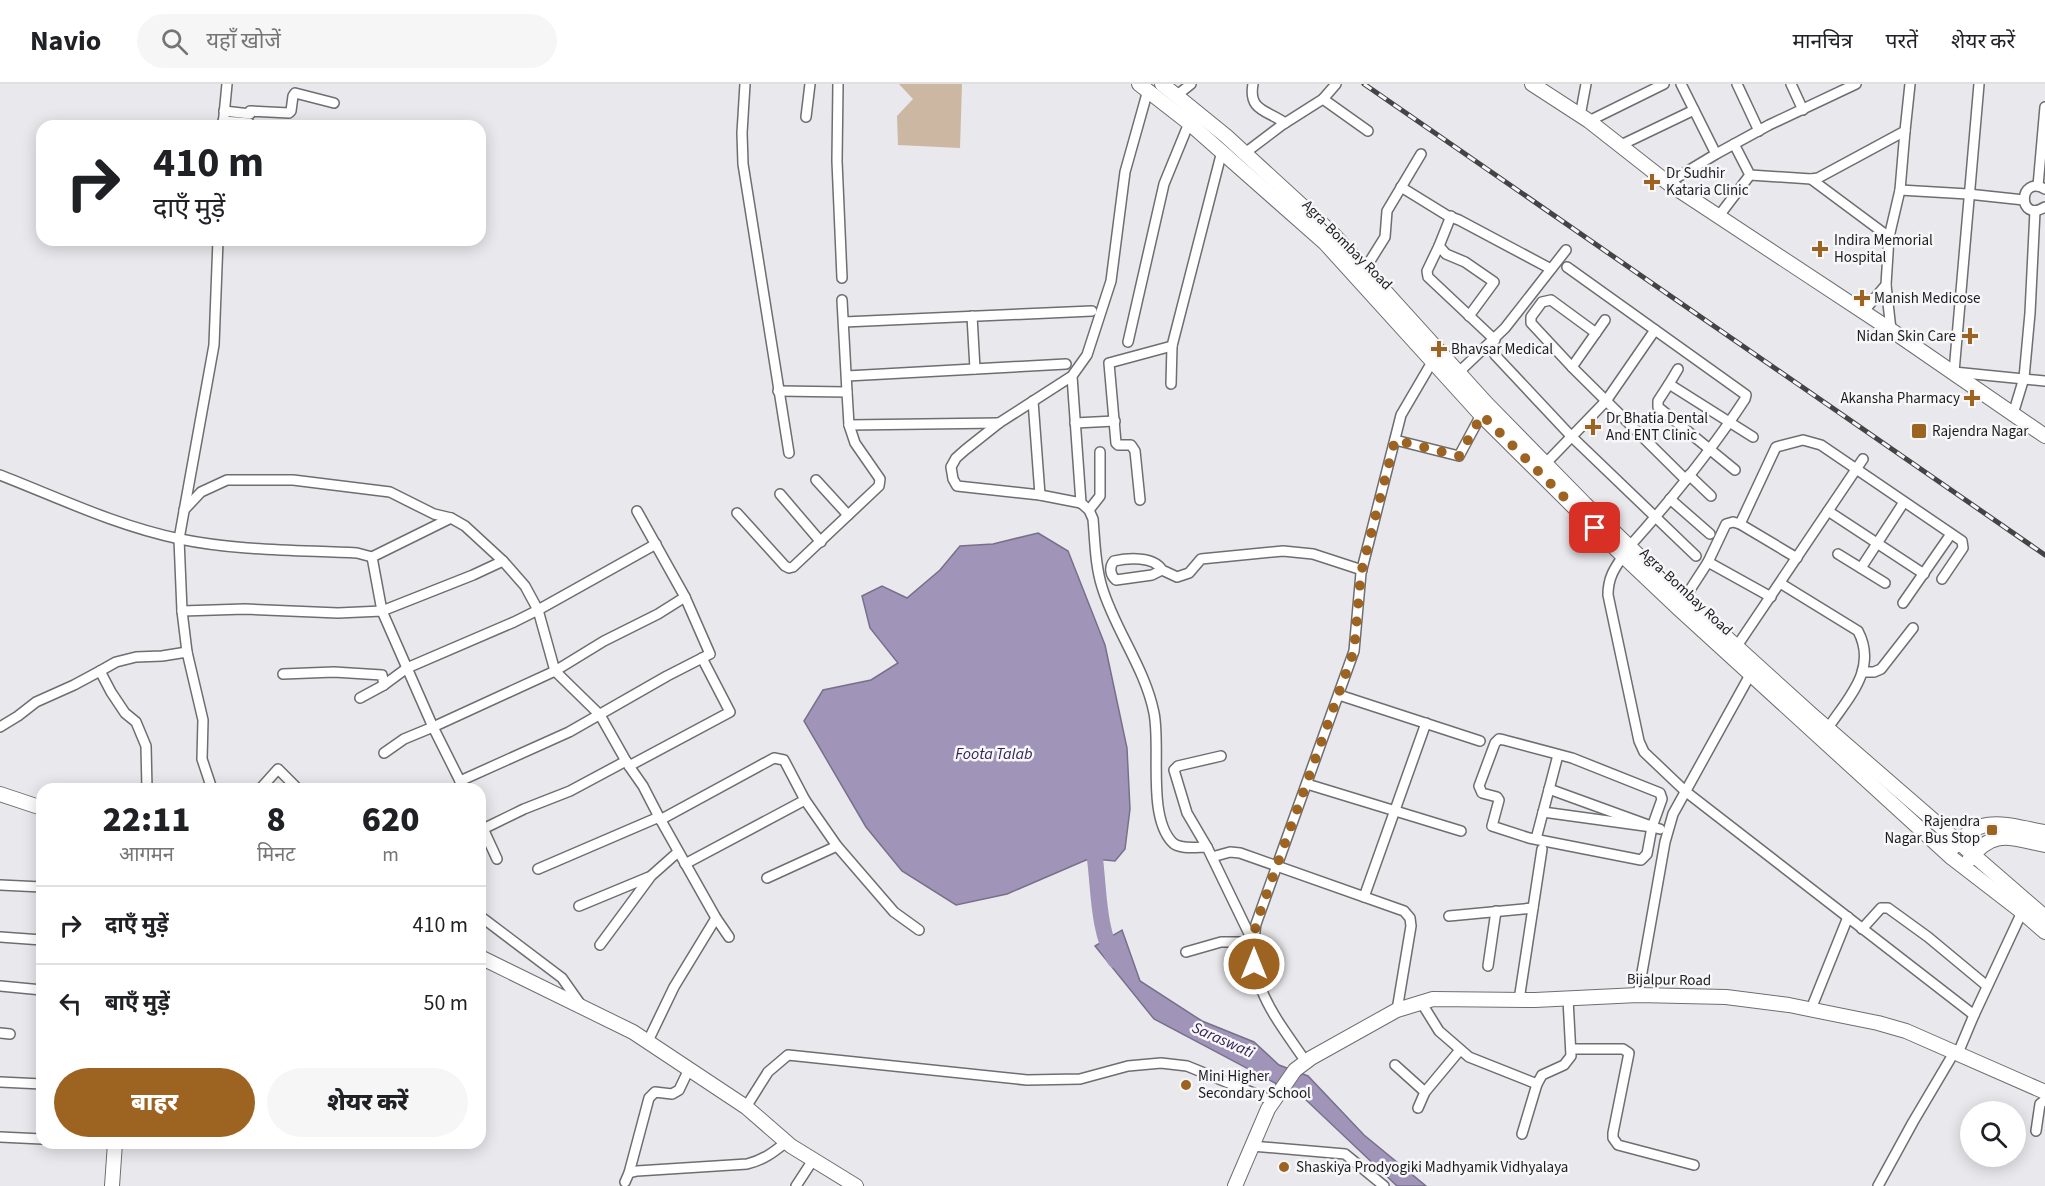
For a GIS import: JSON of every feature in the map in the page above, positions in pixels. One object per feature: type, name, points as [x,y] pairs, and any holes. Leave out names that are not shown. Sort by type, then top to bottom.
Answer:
[{"type":"main road","name":"Agra-Bombay Road","points":[[1162,84],[1245,153],[1335,236],[1458,373],[1546,463],[1626,551],[1974,853]]},
{"type":"main road","points":[[1532,84],[1553,91],[1585,119],[1668,183],[1954,372],[2045,436]]},
{"type":"main road","name":"Agra-Bombay Road","points":[[1144,87],[1222,151],[1325,243],[1482,415],[1626,551],[1750,675],[1948,854],[2045,932]]},
{"type":"main road","points":[[0,794],[36,806]]},
{"type":"main road","points":[[1948,854],[1959,841],[1981,824],[2013,825],[2045,832]]},
{"type":"main road","points":[[1964,866],[1986,842],[2000,838],[2045,845]]},
{"type":"main road","points":[[1974,853],[2045,917]]},
{"type":"main road","points":[[486,960],[648,1041],[746,1107],[786,1142],[856,1186]]},
{"type":"main road","name":"Bijalpur Road","points":[[1301,1066],[1397,1010],[1433,999],[1519,1000],[1638,995],[1726,997],[1811,1009],[1906,1031],[2045,1092]]},
{"type":"main road","points":[[1235,1186],[1268,1109],[1301,1066]]},
{"type":"main road","points":[[112,1186],[115,1149]]},
{"type":"street","points":[[223,120],[226,84]]},
{"type":"street","points":[[745,84],[743,164],[789,453]]},
{"type":"street","points":[[806,117],[810,84]]},
{"type":"street","points":[[838,84],[837,161],[842,278]]},
{"type":"street","points":[[1176,96],[1191,84]]},
{"type":"street","points":[[1253,84],[1251,98],[1255,104],[1285,123]]},
{"type":"street","points":[[1245,153],[1285,123],[1323,99],[1336,84]]},
{"type":"street","points":[[1586,84],[1585,119],[1664,84]]},
{"type":"street","points":[[1681,84],[1716,154]]},
{"type":"street","points":[[1737,84],[1759,131]]},
{"type":"street","points":[[1791,84],[1803,110]]},
{"type":"street","points":[[1668,183],[1734,144],[1803,110],[1841,87],[1856,84]]},
{"type":"street","points":[[1891,330],[1886,285],[1889,237],[1900,190],[1910,84]]},
{"type":"street","points":[[1978,84],[1954,372],[2045,381]]},
{"type":"street","points":[[1144,87],[1125,172],[1111,281],[1087,355],[1072,376],[999,423],[956,458],[951,467],[957,486],[1040,495],[1081,503],[1089,510],[1093,519],[1102,586],[1143,677],[1154,713],[1156,785],[1163,826],[1173,843],[1178,846],[1207,847]]},
{"type":"street","points":[[249,120],[249,111],[289,113],[295,93],[334,103]]},
{"type":"street","points":[[1323,99],[1368,131]]},
{"type":"street","points":[[2045,107],[2041,187],[2029,188],[2024,200],[2027,208],[2035,211],[2045,207]]},
{"type":"street","points":[[1621,145],[1694,110]]},
{"type":"street","points":[[224,111],[246,120]]},
{"type":"street","points":[[1128,342],[1164,184],[1189,123]]},
{"type":"street","points":[[1750,175],[1818,178],[1905,131]]},
{"type":"street","points":[[1734,144],[1750,175]]},
{"type":"street","points":[[1172,384],[1172,346],[1222,151]]},
{"type":"street","points":[[1365,269],[1385,237],[1385,216],[1421,154]]},
{"type":"street","points":[[1718,218],[1750,175]]},
{"type":"street","points":[[1811,179],[1889,237]]},
{"type":"street","points":[[1401,187],[1551,269]]},
{"type":"street","points":[[1900,190],[2024,200]]},
{"type":"street","points":[[2013,414],[2024,378],[2035,211]]},
{"type":"street","points":[[1451,216],[1426,271],[1428,277],[1495,340]]},
{"type":"street","points":[[210,783],[202,759],[203,720],[187,652],[182,611],[179,538],[214,345],[218,246]]},
{"type":"street","points":[[1439,246],[1446,254],[1465,262],[1494,282],[1469,316]]},
{"type":"street","points":[[1458,373],[1495,340],[1566,250]]},
{"type":"street","points":[[1567,267],[1744,392],[1745,399],[1730,423],[1611,572],[1608,595],[1639,741],[1644,752],[1685,791],[1974,1015]]},
{"type":"street","points":[[1863,312],[1886,285]]},
{"type":"street","points":[[1596,333],[1548,299],[1542,302],[1531,316],[1531,323],[1572,367],[1688,478],[1711,496]]},
{"type":"street","points":[[737,513],[789,568],[793,567],[879,486],[880,479],[855,442],[849,425],[842,300]]},
{"type":"street","points":[[844,322],[1092,310]]},
{"type":"street","points":[[972,316],[975,369]]},
{"type":"street","points":[[1572,367],[1605,320]]},
{"type":"street","points":[[1546,463],[1606,401],[1655,330]]},
{"type":"street","points":[[1140,500],[1135,451],[1131,445],[1116,443],[1108,363],[1172,346]]},
{"type":"street","points":[[1495,355],[1571,436],[1696,556]]},
{"type":"street","points":[[1301,1066],[1266,1002],[1257,975],[1253,942],[1256,924],[1354,651],[1362,570],[1401,415],[1432,362]]},
{"type":"street","points":[[847,376],[1066,364]]},
{"type":"street","points":[[1678,369],[1658,401],[1658,407],[1735,470]]},
{"type":"street","points":[[1072,376],[1081,503]]},
{"type":"street","points":[[1669,384],[1753,437]]},
{"type":"street","points":[[778,391],[848,392]]},
{"type":"street","points":[[1033,401],[1040,495]]},
{"type":"street","points":[[1395,440],[1459,456],[1482,415]]},
{"type":"street","points":[[1076,423],[1114,421]]},
{"type":"street","points":[[849,425],[999,423]]},
{"type":"street","points":[[1740,524],[1776,447],[1803,440],[1810,441],[1821,445],[1962,541],[1964,546],[1942,579]]},
{"type":"street","points":[[1089,510],[1100,496],[1100,452]]},
{"type":"street","points":[[1737,646],[1863,459]]},
{"type":"street","points":[[0,475],[123,524],[215,545],[357,554],[372,557],[451,518]]},
{"type":"street","points":[[184,511],[201,492],[227,480],[293,480],[390,492],[434,514],[451,518],[465,526],[503,561],[525,586],[538,610],[555,671],[600,715],[729,937]]},
{"type":"street","points":[[816,480],[848,515]]},
{"type":"street","points":[[780,494],[820,542]]},
{"type":"street","points":[[1671,499],[1710,534]]},
{"type":"street","points":[[1861,568],[1904,502]]},
{"type":"street","points":[[466,783],[568,732],[710,654],[685,597],[637,511]]},
{"type":"street","points":[[1828,511],[1924,574]]},
{"type":"street","points":[[1684,599],[1708,562],[1726,524],[1733,522],[1740,524],[1797,558]]},
{"type":"street","points":[[1903,603],[1951,534]]},
{"type":"street","points":[[360,698],[384,685],[407,668],[514,622],[656,544]]},
{"type":"street","points":[[1162,570],[1152,575],[1120,581],[1112,577],[1111,570],[1114,561],[1151,561],[1159,565],[1162,570],[1177,577],[1184,576],[1201,559],[1283,550],[1313,554],[1362,570]]},
{"type":"street","points":[[1838,554],[1885,582]]},
{"type":"street","points":[[372,557],[382,611],[461,783]]},
{"type":"street","points":[[182,611],[245,609],[338,613],[382,611],[503,561]]},
{"type":"street","points":[[1708,562],[1772,597]]},
{"type":"street","points":[[1780,583],[1858,631],[1864,645],[1864,672],[1861,679],[1828,728]]},
{"type":"street","points":[[384,753],[404,739],[555,671],[685,597]]},
{"type":"street","points":[[1864,672],[1881,669],[1913,628]]},
{"type":"street","points":[[0,727],[36,702],[116,662],[187,652]]},
{"type":"street","points":[[486,824],[570,791],[730,712],[702,658]]},
{"type":"street","points":[[100,671],[125,713],[136,722],[146,746],[147,783]]},
{"type":"street","points":[[283,674],[334,672],[382,675],[384,685]]},
{"type":"street","points":[[1638,995],[1661,829],[1662,799],[1660,793],[1572,758],[1499,739],[1495,743],[1479,786],[1482,793],[1497,797],[1499,800],[1492,826],[1536,839],[1641,860],[1645,858],[1661,829],[1673,814],[1750,675]]},
{"type":"street","points":[[1339,695],[1480,741]]},
{"type":"street","points":[[1364,897],[1426,723]]},
{"type":"street","points":[[1536,839],[1558,755]]},
{"type":"street","points":[[1221,756],[1178,766],[1174,771],[1187,813],[1207,847],[1253,942]]},
{"type":"street","points":[[538,869],[660,818],[774,758],[784,760],[805,800],[837,846],[894,912],[919,930]]},
{"type":"street","points":[[266,783],[278,770],[292,783]]},
{"type":"street","points":[[1307,784],[1461,831]]},
{"type":"street","points":[[1549,789],[1661,829]]},
{"type":"street","points":[[685,864],[805,800]]},
{"type":"street","points":[[1543,812],[1661,829]]},
{"type":"street","points":[[486,835],[497,859]]},
{"type":"street","points":[[767,878],[837,846]]},
{"type":"street","points":[[1519,1000],[1542,849]]},
{"type":"street","points":[[600,945],[651,876],[678,852]]},
{"type":"street","points":[[1212,857],[1234,852],[1404,911],[1410,918],[1411,926],[1397,1010]]},
{"type":"street","points":[[579,906],[651,876]]},
{"type":"street","points":[[0,885],[36,887]]},
{"type":"street","points":[[1449,916],[1533,908]]},
{"type":"street","points":[[1862,928],[1881,908],[1888,908],[1928,937],[1987,986]]},
{"type":"street","points":[[1488,966],[1496,911]]},
{"type":"street","points":[[1878,1186],[1913,1122],[1957,1052],[2022,912]]},
{"type":"street","points":[[1811,1009],[1848,917]]},
{"type":"street","points":[[648,1041],[674,987],[716,918]]},
{"type":"street","points":[[486,921],[562,978],[583,1007]]},
{"type":"street","points":[[0,937],[36,940]]},
{"type":"street","points":[[1186,952],[1221,942],[1253,942]]},
{"type":"street","points":[[0,986],[36,989]]},
{"type":"street","points":[[1522,1134],[1537,1084],[1546,1072],[1568,1062],[1572,1049],[1568,999]]},
{"type":"street","points":[[1421,1002],[1439,1031],[1474,1061],[1537,1084]]},
{"type":"street","points":[[1572,1049],[1623,1049],[1629,1053],[1613,1133],[1613,1138],[1618,1145],[1694,1165]]},
{"type":"street","points":[[1418,1108],[1425,1092],[1460,1050]]},
{"type":"street","points":[[746,1107],[768,1072],[788,1055],[1027,1080],[1080,1079],[1128,1066],[1161,1063],[1187,1066],[1275,1097]]},
{"type":"street","points":[[1395,1065],[1425,1092]]},
{"type":"street","points":[[690,1069],[680,1090],[672,1094],[655,1092],[649,1098],[627,1177],[747,1164],[771,1155],[786,1142]]},
{"type":"street","points":[[0,1082],[36,1084]]},
{"type":"street","points":[[2036,1131],[2040,1104],[2045,1100]]},
{"type":"street","points":[[0,1137],[36,1139]]},
{"type":"street","points":[[1252,1146],[1345,1154],[1384,1186]]},
{"type":"street","points":[[796,1186],[813,1160]]},
{"type":"shaded area","points":[[899,84],[962,84],[960,148],[898,145],[897,116],[913,99]]},
{"type":"water","name":"Foota Talab","points":[[1038,533],[1068,551],[1105,645],[1127,748],[1130,809],[1125,849],[1115,861],[1086,860],[1007,894],[956,905],[902,871],[866,827],[804,721],[823,690],[871,680],[898,663],[870,628],[862,596],[882,586],[907,598],[940,570],[960,546],[993,544]]},
{"type":"water","points":[[1122,930],[1140,981],[1202,1021],[1254,1042],[1279,1065],[1308,1076],[1364,1135],[1426,1186],[1397,1186],[1305,1099],[1154,1019],[1095,946]]},
{"type":"waterway","name":"Saraswati","points":[[1095,859],[1102,924],[1109,949],[1115,960]]},
{"type":"railway","points":[[1364,84],[2045,555]]},
{"type":"place","name":"Dr Sudhir Kataria Clinic","points":[[1652,182]]},
{"type":"place","name":"Indira Memorial Hospital","points":[[1820,249]]},
{"type":"place","name":"Manish Medicose","points":[[1862,298]]},
{"type":"place","name":"Nidan Skin Care","points":[[1970,336]]},
{"type":"place","name":"Bhavsar Medical","points":[[1439,349]]},
{"type":"place","name":"Akansha Pharmacy","points":[[1972,398]]},
{"type":"place","name":"Dr Bhatia Dental And ENT Clinic","points":[[1593,427]]},
{"type":"place","name":"Rajendra Nagar","points":[[1919,431]]},
{"type":"place","name":"Rajendra Nagar Bus Stop","points":[[1992,830]]},
{"type":"place","name":"Mini Higher Secondary School","points":[[1186,1085]]},
{"type":"place","name":"Shaskiya Prodyogiki Madhyamik Vidhyalaya","points":[[1284,1167]]},
{"type":"route","points":[[1254,964],[1253,942],[1256,924],[1354,651],[1361,573],[1395,440],[1459,456],[1482,415],[1595,528]]}]
